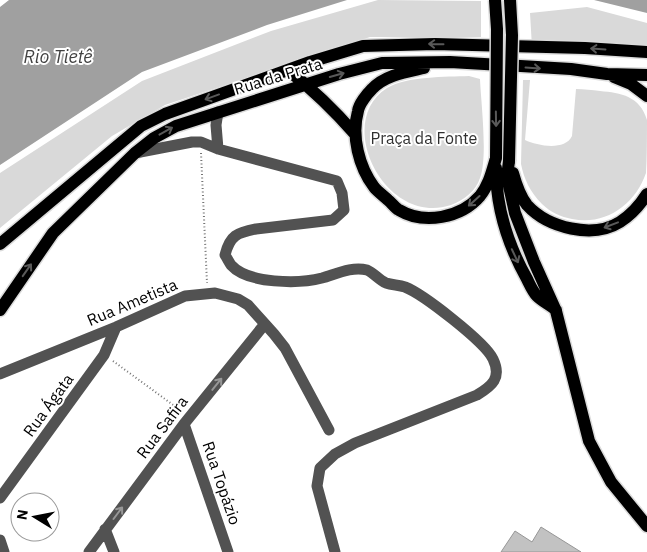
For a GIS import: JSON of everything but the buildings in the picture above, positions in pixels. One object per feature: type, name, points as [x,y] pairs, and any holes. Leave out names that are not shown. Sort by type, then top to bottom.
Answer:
[{"type":"main road","points":[[495,0],[497,29],[496,180],[502,220],[522,270],[536,295],[556,310]]},
{"type":"main road","points":[[510,0],[512,35],[507,177],[510,196],[534,262],[556,310],[589,441],[611,482],[647,526]]},
{"type":"main road","name":"Rua da Prata","points":[[0,244],[141,126],[165,114],[288,70],[363,46],[402,44],[585,48],[647,52]]},
{"type":"main road","points":[[450,62],[393,75],[372,88],[358,110],[355,134],[360,158],[367,174],[375,188],[399,210],[416,216],[438,218],[452,214],[470,205],[480,195],[489,181],[496,158]]},
{"type":"main road","name":"Rua da Prata","points":[[0,310],[53,233],[135,153],[154,138],[176,126],[306,84],[382,63],[450,62],[571,69],[607,74],[647,75]]},
{"type":"main road","points":[[288,70],[306,84],[355,134]]},
{"type":"main road","points":[[607,74],[631,84],[647,96]]},
{"type":"main road","points":[[509,161],[519,192],[527,204],[542,217],[556,224],[592,230],[605,228],[620,222],[635,210],[647,194]]},
{"type":"main road","points":[[0,253],[72,185]]},
{"type":"street","points":[[218,112],[216,125],[218,149]]},
{"type":"street","points":[[135,153],[201,142],[218,149],[337,182],[342,193],[344,210],[333,220],[256,230],[233,236],[225,255],[232,266],[249,276],[274,282],[321,278],[344,270],[367,270],[386,282],[406,288],[438,308],[492,356],[497,367],[496,377],[490,387],[477,395],[355,443],[335,454],[320,468],[317,486],[335,552]]},
{"type":"street","name":"Rua Ametista","points":[[1,373],[116,327],[185,296],[215,293],[238,299],[248,305],[285,348],[329,430]]},
{"type":"street","name":"Rua Safira","points":[[89,552],[187,420],[264,325]]},
{"type":"street","name":"Rua Ágata","points":[[0,498],[104,355],[116,327]]},
{"type":"street","name":"Rua Topázio","points":[[187,420],[228,552]]},
{"type":"street","points":[[105,529],[114,552]]},
{"type":"street","points":[[0,540],[4,552]]},
{"type":"path","points":[[201,142],[208,293]]},
{"type":"path","points":[[104,355],[187,420]]},
{"type":"green space","points":[[378,0],[481,1],[481,37],[370,37],[165,105],[112,136],[0,228],[0,173],[142,81],[271,31]]},
{"type":"green space","points":[[587,7],[647,23],[647,50],[532,47],[530,13]]},
{"type":"green space","name":"Praça da Fonte","points":[[469,76],[480,79],[483,115],[484,157],[480,178],[476,187],[469,195],[451,205],[427,208],[406,201],[388,187],[374,168],[366,146],[365,124],[372,104],[387,88],[405,81]]},
{"type":"green space","name":"Praça da Fonte","points":[[523,80],[530,80],[525,140],[537,144],[551,146],[564,144],[569,141],[572,136],[576,89],[622,95],[629,97],[640,106],[647,120],[646,173],[634,195],[617,211],[596,219],[572,219],[552,212],[534,195],[526,180],[521,164]]},
{"type":"water","name":"Rio Tietê","points":[[9,0],[347,0],[267,25],[142,72],[0,165],[0,7]]},
{"type":"water","points":[[594,0],[647,0],[647,13]]}]
